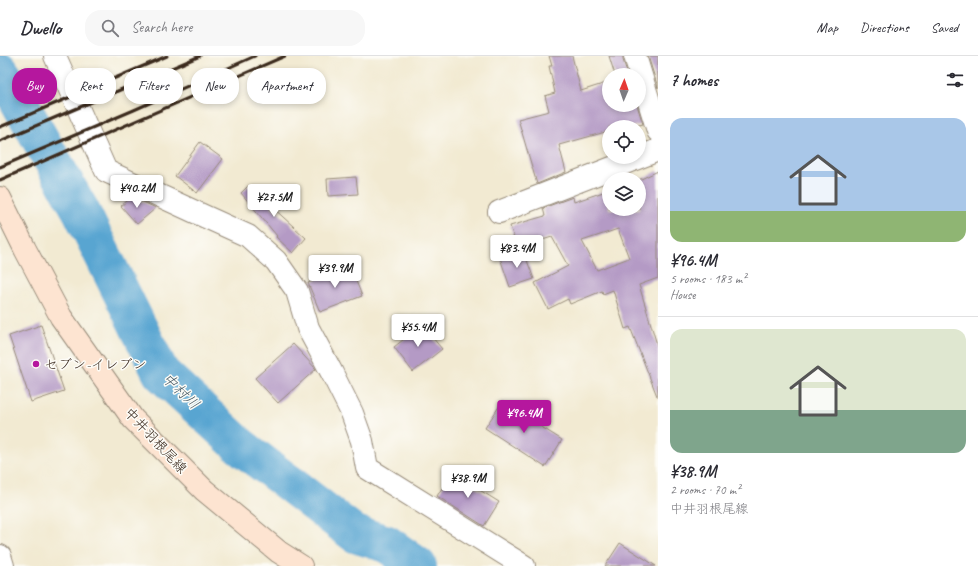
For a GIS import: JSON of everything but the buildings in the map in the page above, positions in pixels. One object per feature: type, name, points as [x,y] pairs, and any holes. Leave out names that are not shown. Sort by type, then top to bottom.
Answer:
[{"type":"main road","name":"中井羽根尾線","points":[[0,198],[61,317],[133,419],[204,490],[279,552],[301,566]]},
{"type":"street","points":[[635,56],[658,132]]},
{"type":"street","points":[[62,58],[106,171],[248,236],[276,261],[297,290],[308,328],[352,413],[362,441],[367,468],[524,566]]},
{"type":"street","points":[[499,212],[658,150]]},
{"type":"street","points":[[0,556],[3,566]]},
{"type":"waterway","name":"中村川","points":[[0,71],[81,211],[161,373],[239,445],[355,534],[387,544],[418,566]]},
{"type":"railway","points":[[0,127],[167,56]]},
{"type":"railway","points":[[0,141],[200,56]]},
{"type":"railway","points":[[0,167],[134,110],[255,56]]},
{"type":"railway","points":[[0,180],[285,56]]},
{"type":"place","name":"セブン-イレブン","points":[[36,364]]}]
